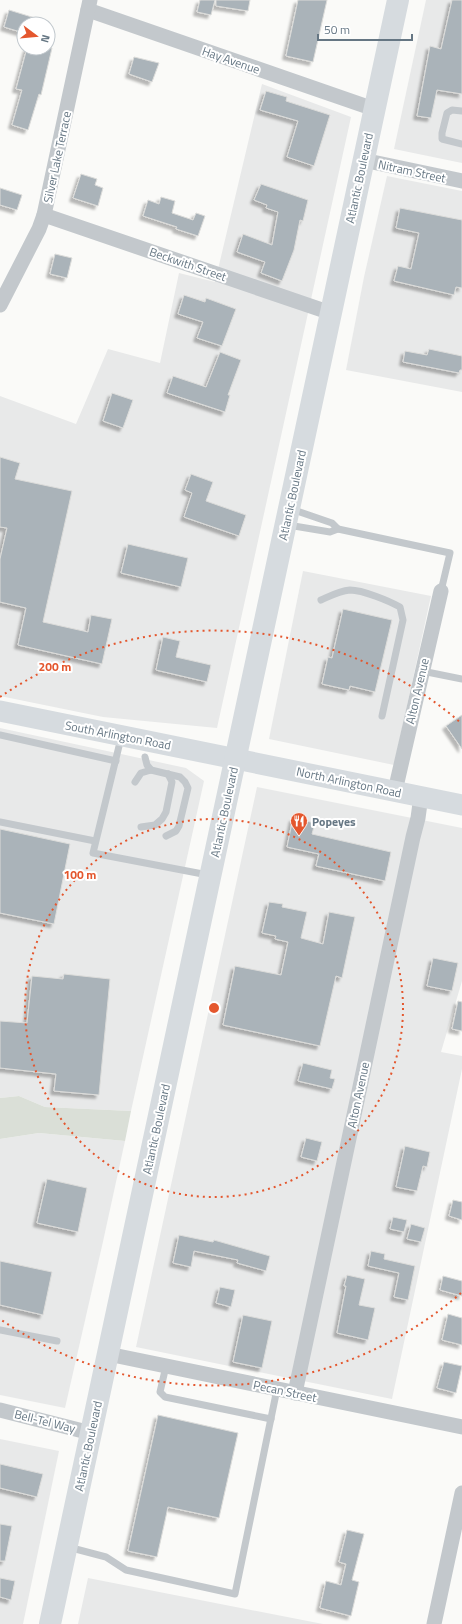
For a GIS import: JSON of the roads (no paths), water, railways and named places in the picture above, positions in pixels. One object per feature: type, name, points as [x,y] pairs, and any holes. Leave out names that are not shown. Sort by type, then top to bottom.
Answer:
[{"type":"main road","name":"Atlantic Boulevard","points":[[50,1624],[398,0]]},
{"type":"main road","name":"South Arlington Road","points":[[0,711],[236,759]]},
{"type":"main road","name":"North Arlington Road","points":[[236,759],[462,804]]},
{"type":"street","name":"Hay Avenue","points":[[89,5],[374,109]]},
{"type":"street","name":"Silver Lake Terrace","points":[[0,305],[39,229],[44,215],[89,5]]},
{"type":"street","name":"Nitram Street","points":[[363,160],[462,181]]},
{"type":"street","name":"Beckwith Street","points":[[44,215],[331,313]]},
{"type":"street","name":"Alton Avenue","points":[[395,791],[441,591]]},
{"type":"street","name":"Alton Avenue","points":[[295,1393],[412,837],[418,818],[421,796]]},
{"type":"street","name":"Pecan Street","points":[[108,1354],[462,1427]]},
{"type":"street","name":"Bell-Tel Way","points":[[0,1410],[91,1433]]},
{"type":"street","points":[[434,1624],[462,1493]]},
{"type":"lane","points":[[462,111],[452,110],[447,113],[442,133],[442,139],[462,144]]},
{"type":"lane","points":[[288,517],[332,523],[338,529]]},
{"type":"lane","points":[[288,517],[330,532],[338,529],[450,553],[441,591]]},
{"type":"lane","points":[[321,600],[336,592],[352,590],[387,600],[400,607],[403,620],[382,716]]},
{"type":"lane","points":[[422,671],[462,679]]},
{"type":"lane","points":[[113,734],[116,761],[93,853],[211,875]]},
{"type":"lane","points":[[0,736],[116,761]]},
{"type":"lane","points":[[145,757],[147,765],[151,770]]},
{"type":"lane","points":[[135,782],[141,773],[151,770],[180,777],[185,782],[188,788],[179,826],[176,831],[166,836]]},
{"type":"lane","points":[[141,827],[156,825],[166,812],[172,782],[168,774]]},
{"type":"lane","points":[[0,822],[95,841]]},
{"type":"lane","points":[[0,1330],[57,1341]]},
{"type":"lane","points":[[166,1366],[160,1392],[165,1397],[270,1419]]},
{"type":"lane","points":[[66,1547],[106,1557],[126,1570],[234,1594],[277,1390]]},
{"type":"place","name":"Popeyes","points":[[299,836]]}]
